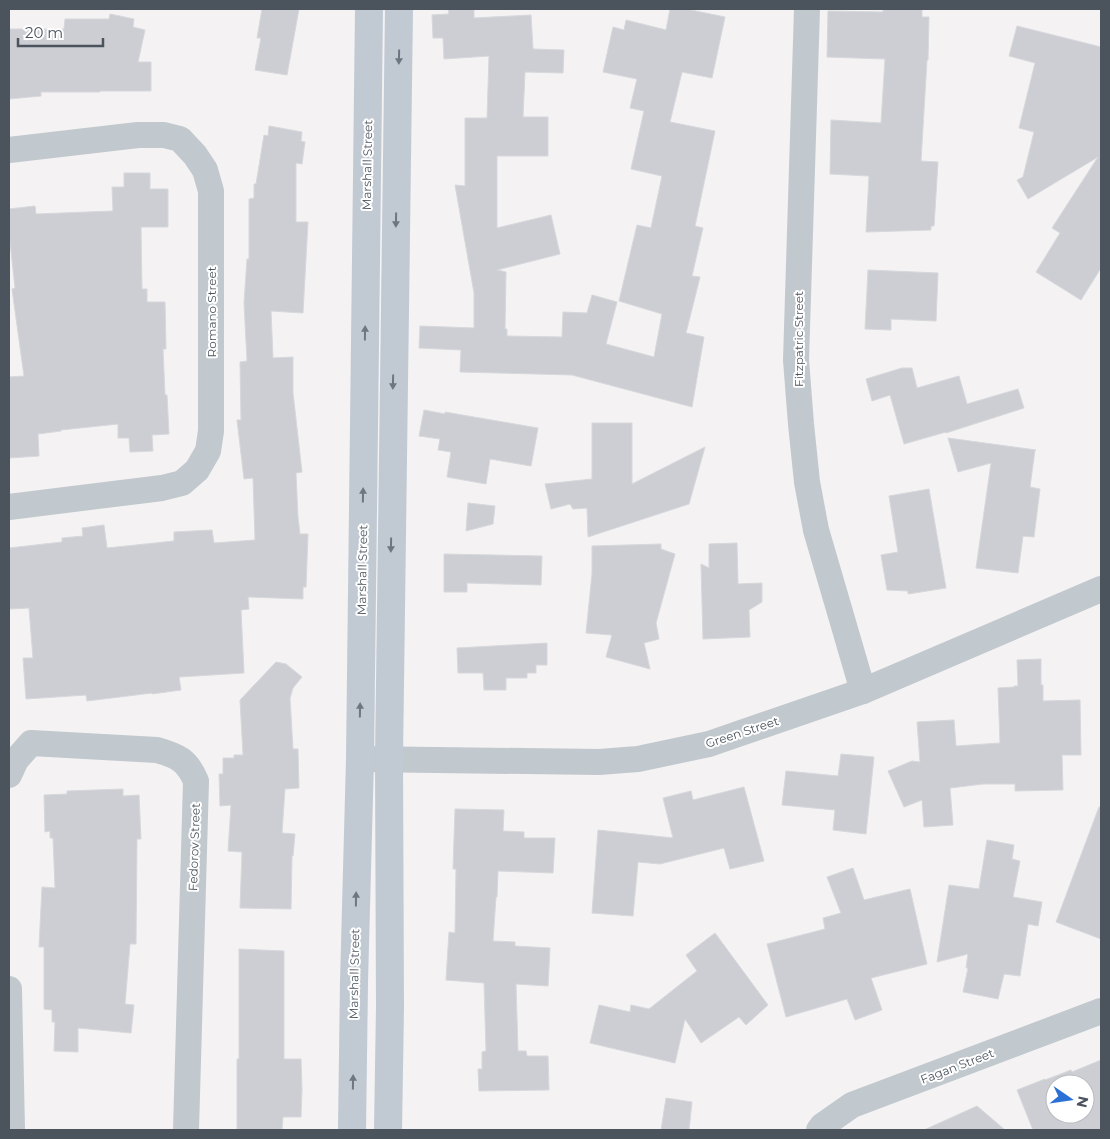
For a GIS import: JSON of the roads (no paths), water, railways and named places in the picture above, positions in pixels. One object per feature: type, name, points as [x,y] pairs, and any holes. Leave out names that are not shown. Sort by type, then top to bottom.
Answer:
[{"type":"street","name":"Marshall Street","points":[[352,1130],[360,759],[369,9]]},
{"type":"street","points":[[388,1130],[390,1007],[389,758],[399,9]]},
{"type":"street","name":"Fitzpatric Street","points":[[807,9],[796,360],[800,415],[807,482],[816,530],[863,691]]},
{"type":"street","name":"Romano Street","points":[[9,150],[138,135],[164,135],[180,139],[195,155],[205,170],[212,191],[211,431],[208,452],[197,470],[182,483],[162,488],[9,507]]},
{"type":"street","name":"Green Street","points":[[360,759],[599,762],[638,759],[672,753],[709,744],[863,691],[1101,589]]},
{"type":"street","name":"Fedorov Street","points":[[9,774],[16,760],[31,743],[157,750],[175,755],[190,768],[196,781],[186,1130]]},
{"type":"street","points":[[9,989],[12,1130]]},
{"type":"street","name":"Fagan Street","points":[[819,1130],[852,1105],[1101,1011]]}]
